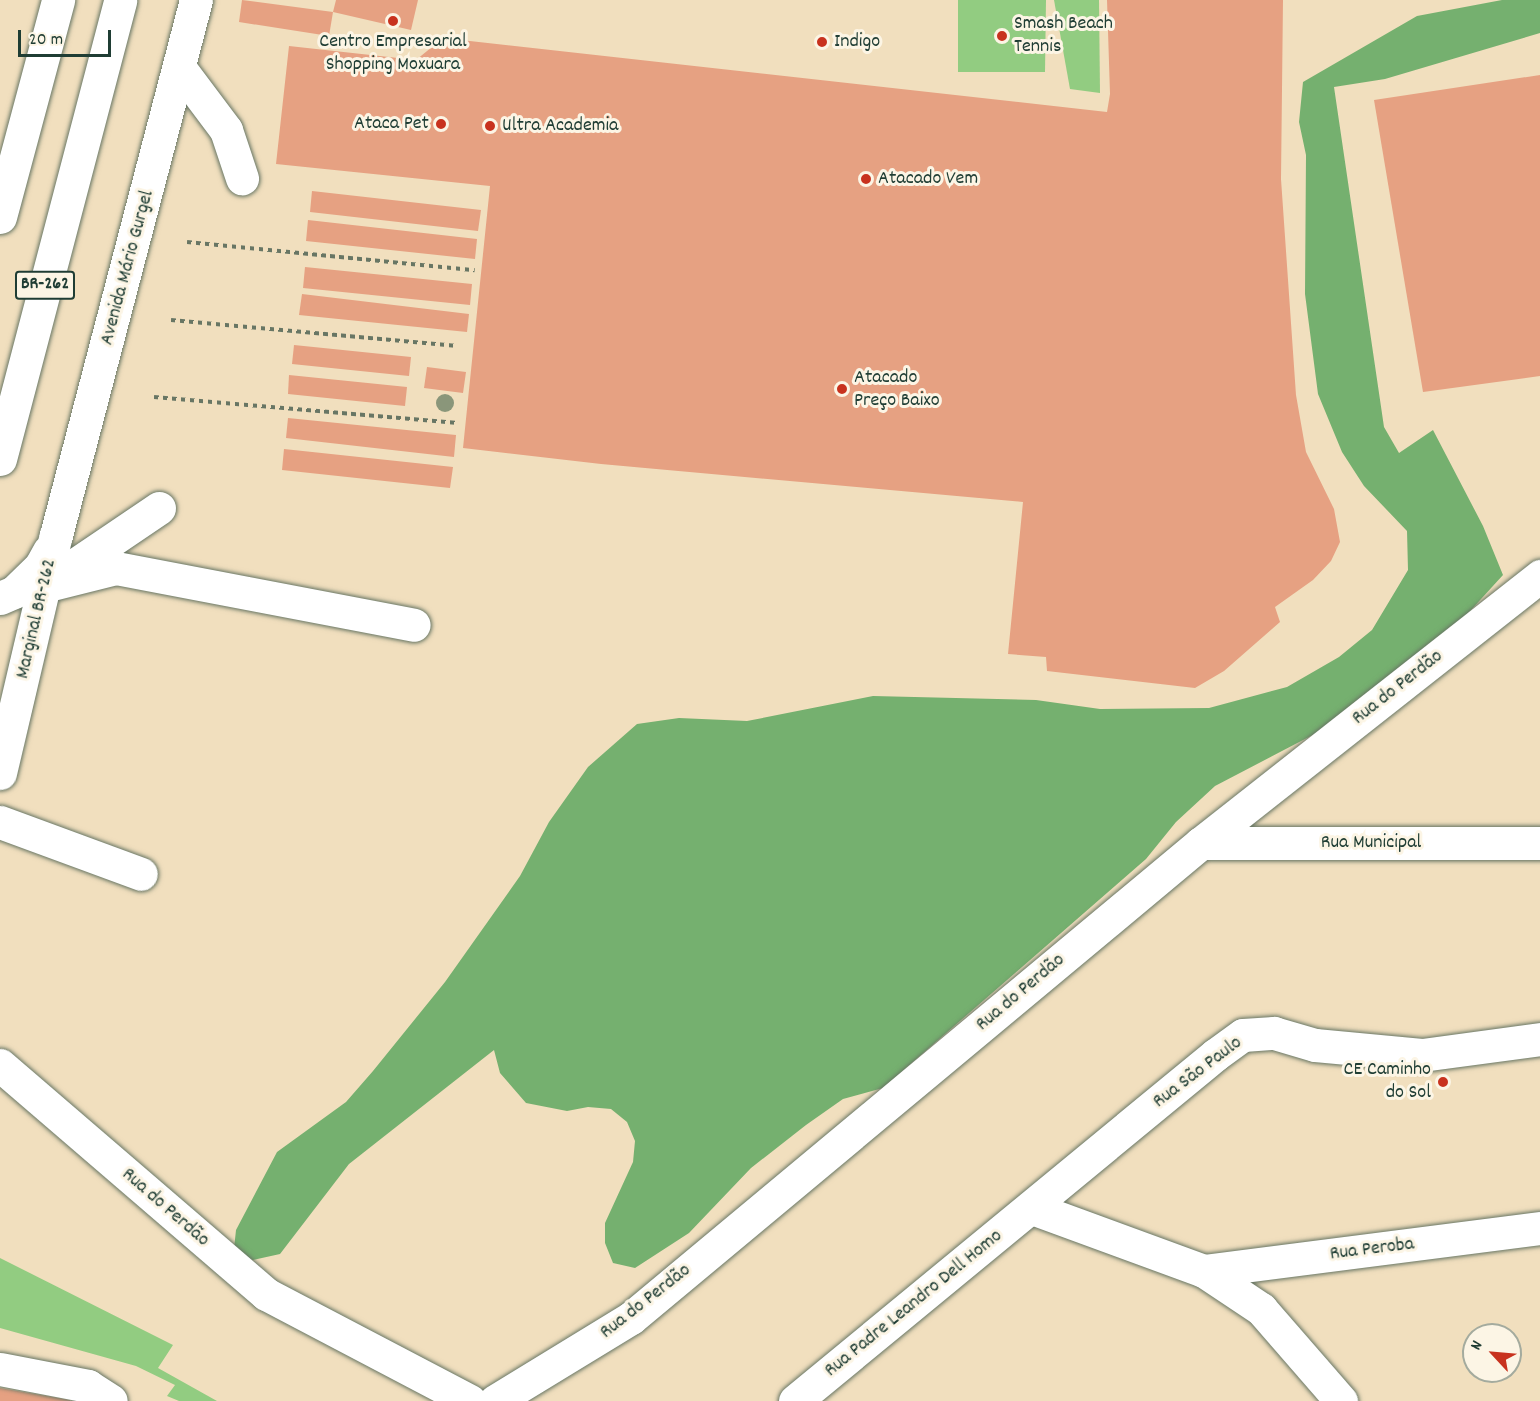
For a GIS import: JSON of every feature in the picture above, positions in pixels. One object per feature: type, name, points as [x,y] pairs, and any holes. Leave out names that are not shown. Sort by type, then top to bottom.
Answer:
[{"type":"street","points":[[0,218],[58,0]]},
{"type":"street","name":"BR-262","points":[[0,459],[120,0]]},
{"type":"street","name":"Avenida Mário Gurgel","points":[[56,536],[181,70],[196,0]]},
{"type":"street","points":[[181,70],[226,130],[243,178]]},
{"type":"street","points":[[44,586],[159,508]]},
{"type":"street","points":[[0,598],[14,592],[40,567],[56,536]]},
{"type":"street","name":"Marginal BR-262","points":[[1,769],[56,536]]},
{"type":"street","points":[[44,586],[116,568],[414,625]]},
{"type":"street","name":"Rua do Perdão","points":[[495,1401],[631,1318],[1202,843],[1540,576]]},
{"type":"street","points":[[0,725],[1,769]]},
{"type":"street","points":[[0,822],[141,874]]},
{"type":"street","name":"Rua Municipal","points":[[1202,843],[1540,843]]},
{"type":"street","name":"Rua São Paulo","points":[[1032,1208],[1215,1054],[1243,1035],[1274,1033],[1336,1048],[1422,1055],[1540,1039]]},
{"type":"street","name":"Rua do Perdão","points":[[0,1065],[266,1294],[470,1401]]},
{"type":"street","points":[[1032,1208],[1204,1271],[1261,1309],[1341,1401]]},
{"type":"street","name":"Rua Padre Leandro Dell Homo","points":[[795,1401],[1032,1208]]},
{"type":"street","name":"Rua Peroba","points":[[1204,1271],[1540,1228]]},
{"type":"street","points":[[0,1369],[88,1386],[111,1401]]},
{"type":"path","points":[[187,242],[475,270]]},
{"type":"path","points":[[171,320],[455,346]]},
{"type":"path","points":[[154,397],[458,423]]},
{"type":"green space","name":"Smash Beach Tennis","points":[[958,0],[1046,0],[1045,72],[958,72]]},
{"type":"green space","points":[[1054,0],[1099,0],[1100,93],[1070,89]]},
{"type":"green space","points":[[1502,0],[1540,0],[1540,33],[1385,79],[1334,87],[1384,427],[1399,453],[1433,430],[1483,526],[1503,575],[1397,691],[1215,786],[1176,822],[1146,859],[883,1088],[843,1099],[806,1125],[751,1168],[689,1233],[635,1268],[613,1263],[605,1243],[605,1223],[633,1162],[635,1141],[627,1122],[611,1109],[588,1107],[567,1111],[526,1103],[500,1073],[494,1050],[349,1164],[280,1254],[253,1260],[233,1258],[236,1230],[277,1152],[346,1102],[373,1071],[445,982],[520,876],[549,822],[588,767],[637,724],[679,718],[747,721],[873,696],[1036,700],[1100,709],[1209,708],[1287,687],[1339,657],[1372,630],[1408,570],[1407,531],[1364,486],[1342,452],[1318,394],[1305,294],[1306,155],[1299,122],[1303,82],[1417,16]]},
{"type":"green space","points":[[0,1258],[173,1345],[158,1368],[217,1401],[179,1401],[167,1396],[175,1385],[136,1366],[0,1328]]},
{"type":"building","points":[[242,0],[333,12],[329,36],[239,22]]},
{"type":"building","name":"Centro Empresarial Shopping Moxuara","points":[[336,0],[418,0],[411,30],[333,12]]},
{"type":"building","points":[[1107,0],[1283,0],[1281,179],[1296,395],[1306,452],[1334,509],[1340,542],[1331,561],[1313,580],[1275,607],[1280,622],[1224,671],[1195,688],[1047,671],[1046,657],[1008,654],[1023,502],[601,464],[463,448],[490,186],[276,164],[289,46],[416,60],[443,38],[1107,112],[1110,94]]},
{"type":"building","points":[[1540,75],[1540,376],[1423,392],[1374,100]]},
{"type":"building","points":[[312,191],[481,210],[478,231],[310,212]]},
{"type":"building","points":[[308,220],[477,239],[475,259],[306,241]]},
{"type":"building","points":[[305,267],[472,284],[470,305],[303,288]]},
{"type":"building","points":[[302,294],[469,314],[467,332],[299,315]]},
{"type":"building","points":[[294,345],[411,357],[409,376],[292,364]]},
{"type":"building","points":[[427,367],[466,372],[463,393],[424,388]]},
{"type":"building","points":[[289,375],[407,387],[405,406],[288,394]]},
{"type":"building","points":[[288,418],[456,435],[454,457],[286,438]]},
{"type":"building","points":[[284,449],[453,467],[450,488],[282,470]]},
{"type":"building","points":[[0,1388],[70,1400],[70,1401],[0,1401]]},
{"type":"place","name":"Centro Empresarial Shopping Moxuara","points":[[393,21]]},
{"type":"place","name":"Smash Beach Tennis","points":[[1002,36]]},
{"type":"place","name":"Indigo","points":[[822,42]]},
{"type":"place","name":"Ataca Pet","points":[[441,124]]},
{"type":"place","name":"Ultra Academia","points":[[490,126]]},
{"type":"place","name":"Atacado Vem","points":[[866,179]]},
{"type":"place","name":"Atacado Preço Baixo","points":[[842,389]]},
{"type":"place","name":"CE Caminho do Sol","points":[[1443,1082]]}]
